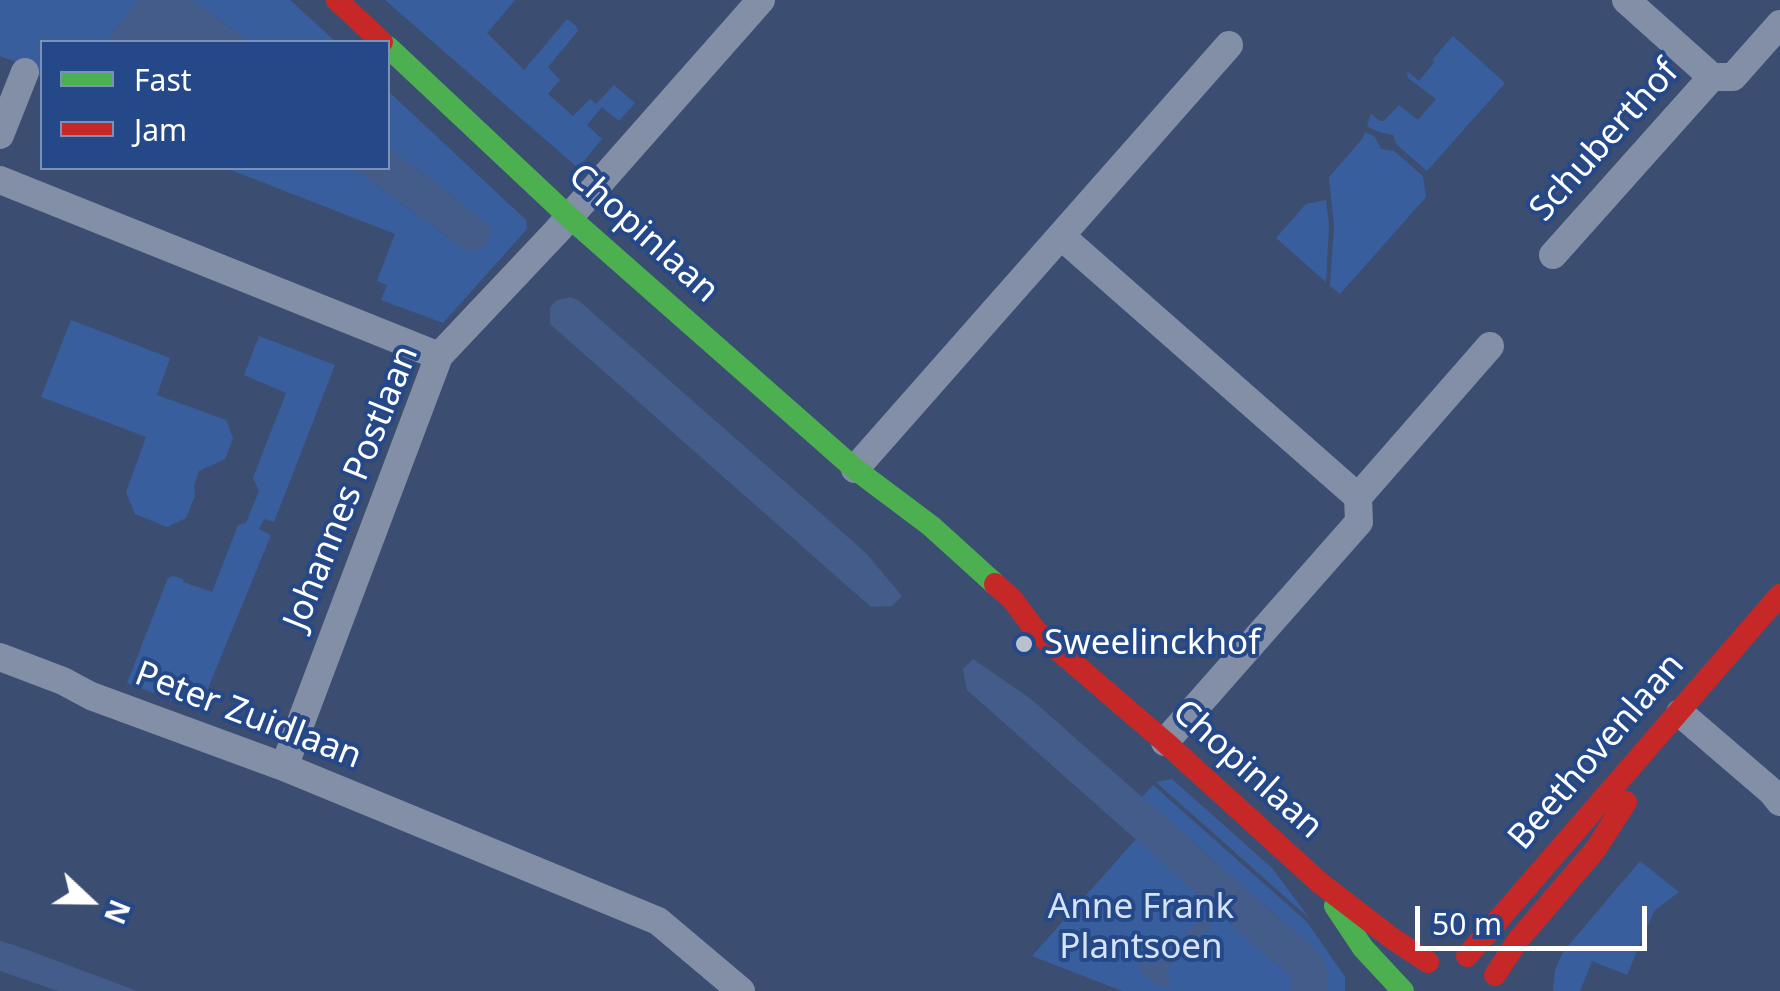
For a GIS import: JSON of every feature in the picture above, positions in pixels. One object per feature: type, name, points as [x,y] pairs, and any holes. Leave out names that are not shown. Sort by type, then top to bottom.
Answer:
[{"type":"main road","name":"Chopinlaan","points":[[337,0],[380,40]]},
{"type":"main road","name":"Chopinlaan","points":[[390,50],[569,217],[856,469],[918,541],[958,579],[1000,613],[1036,631],[1320,883],[1428,962]]},
{"type":"main road","name":"Beethovenlaan","points":[[1499,983],[1518,940],[1594,850],[1685,717],[1780,595]]},
{"type":"main road","name":"Beethovenlaan","points":[[1467,956],[1780,618]]},
{"type":"main road","name":"Chopinlaan","points":[[1320,883],[1363,948],[1404,991]]},
{"type":"main road","points":[[1404,991],[1428,962],[1447,955],[1467,956],[1482,963],[1499,983]]},
{"type":"street","name":"Johannes Postlaan","points":[[284,767],[439,356],[762,0]]},
{"type":"street","name":"Schuberthof","points":[[1626,0],[1712,76],[1733,77],[1780,24]]},
{"type":"street","points":[[856,469],[1229,45]]},
{"type":"street","points":[[0,136],[25,72]]},
{"type":"street","name":"Schuberthof","points":[[1554,255],[1712,76]]},
{"type":"street","points":[[0,180],[439,356]]},
{"type":"street","points":[[1060,236],[1358,497]]},
{"type":"street","points":[[1165,742],[1359,522],[1358,497],[1490,346]]},
{"type":"street","name":"Peter Zuidlaan","points":[[0,657],[110,703],[284,767],[658,921],[740,991]]},
{"type":"street","points":[[1685,717],[1780,802]]},
{"type":"green space","points":[[0,0],[138,0],[108,40],[40,40],[40,77],[32,68],[0,56]]},
{"type":"green space","points":[[193,0],[290,0],[334,40],[246,40]]},
{"type":"green space","points":[[385,0],[515,0],[487,33],[524,70],[567,19],[578,31],[548,67],[560,80],[548,94],[573,116],[590,99],[596,104],[614,85],[635,103],[619,121],[602,107],[587,125],[602,139],[578,168]]},
{"type":"green space","points":[[1453,36],[1505,83],[1427,171],[1397,145],[1393,135],[1367,126],[1371,114],[1384,121],[1399,105],[1418,120],[1436,99],[1408,78],[1407,71],[1419,81]]},
{"type":"green space","points":[[390,93],[526,220],[527,229],[443,323],[381,300],[387,285],[377,281],[395,234],[231,170],[356,170],[465,250],[485,221],[390,149]]},
{"type":"green space","points":[[1365,132],[1375,137],[1381,149],[1394,151],[1423,176],[1426,197],[1340,294],[1330,286],[1334,226],[1329,177]]},
{"type":"green space","points":[[1326,200],[1326,282],[1276,238],[1306,204]]},
{"type":"green space","points":[[71,320],[170,358],[157,395],[226,420],[233,438],[225,459],[199,471],[186,518],[167,527],[135,514],[126,492],[146,437],[41,397]]},
{"type":"green space","points":[[259,336],[335,365],[274,522],[264,519],[259,529],[271,535],[199,710],[127,683],[168,578],[183,579],[212,592],[238,525],[246,523],[259,491],[253,478],[286,393],[244,375]]},
{"type":"green space","points":[[1172,779],[1272,868],[1310,919],[1156,782]]},
{"type":"green space","points":[[1153,785],[1307,922],[1345,977],[1345,991],[1328,991],[1322,956],[1142,797]]},
{"type":"green space","name":"Anne Frank Plantsoen","points":[[1136,839],[1292,978],[1292,991],[1122,991],[1032,956]]},
{"type":"green space","points":[[1640,861],[1679,892],[1654,911],[1627,975],[1592,961],[1580,991],[1553,991],[1555,970],[1563,952]]},
{"type":"shaded area","points":[[138,0],[193,0],[246,40],[108,40]]},
{"type":"shaded area","points":[[390,149],[485,221],[492,232],[488,242],[472,252],[356,170],[390,170]]},
{"type":"shaded area","points":[[570,297],[866,553],[902,596],[892,606],[871,607],[550,324],[550,308],[555,301]]},
{"type":"shaded area","points":[[973,659],[1031,699],[1322,956],[1328,991],[1292,991],[1292,978],[967,690],[963,669]]},
{"type":"shaded area","points":[[1202,917],[1210,918],[1211,927],[1166,970],[1168,987],[1164,989],[1145,977],[1140,964],[1156,964]]},
{"type":"shaded area","points":[[0,941],[137,991],[58,991],[0,971]]},
{"type":"traffic: fast","points":[[390,49],[569,217],[855,469],[931,526],[995,584]]},
{"type":"traffic: fast","points":[[1335,906],[1363,948],[1403,991]]},
{"type":"traffic: jam","points":[[337,0],[380,40]]},
{"type":"traffic: jam","points":[[995,584],[1036,631],[1320,883],[1428,962]]},
{"type":"traffic: jam","points":[[1467,956],[1780,595]]},
{"type":"traffic: jam","points":[[1495,975],[1518,940],[1595,850],[1626,802]]},
{"type":"place","name":"Sweelinckhof","points":[[1024,644]]}]
